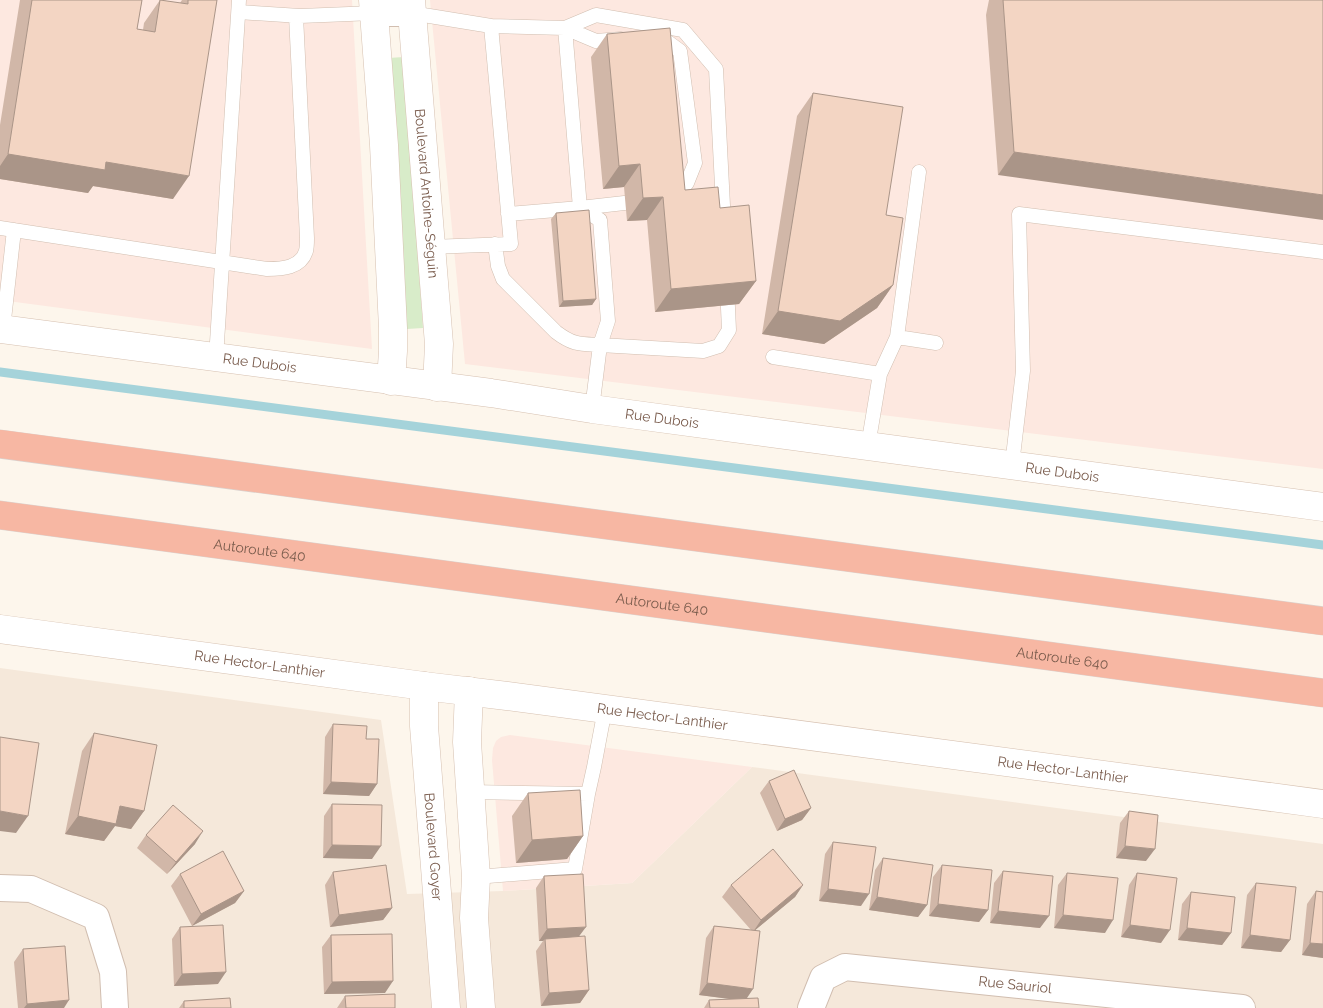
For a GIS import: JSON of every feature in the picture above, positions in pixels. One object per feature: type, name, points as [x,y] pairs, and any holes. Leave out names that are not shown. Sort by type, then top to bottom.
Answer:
[{"type":"highway","points":[[0,444],[1323,621]]},
{"type":"highway","name":"Autoroute 640","points":[[0,515],[1323,693]]},
{"type":"street","points":[[391,381],[393,328],[384,145],[374,6],[411,7]]},
{"type":"street","name":"Boulevard Antoine-Séguin","points":[[411,7],[438,344],[437,387]]},
{"type":"street","name":"Rue Dubois","points":[[2,329],[1323,507]]},
{"type":"street","name":"Rue Hector-Lanthier","points":[[0,629],[1323,804]]},
{"type":"street","name":"Boulevard Goyer","points":[[424,686],[424,726],[446,1008]]},
{"type":"street","points":[[469,691],[467,742],[476,877],[474,918],[481,1008]]},
{"type":"street","points":[[0,888],[31,889],[96,917],[113,972],[115,1008]]},
{"type":"street","name":"Rue Sauriol","points":[[812,1008],[823,978],[845,967],[1242,1008]]},
{"type":"lane","points":[[216,358],[239,6],[296,16],[374,6]]},
{"type":"lane","points":[[411,7],[491,26],[565,28],[596,41],[650,38],[665,40],[680,52],[695,163],[687,183],[675,197],[508,214]]},
{"type":"lane","points":[[565,28],[596,15],[683,30],[716,70],[724,234]]},
{"type":"lane","points":[[2,329],[7,229],[267,270],[282,269],[294,265],[301,260],[306,251],[307,228],[296,16]]},
{"type":"lane","points":[[430,247],[511,244],[491,26]]},
{"type":"lane","points":[[565,28],[580,208]]},
{"type":"lane","points":[[868,446],[880,374],[897,337],[919,172]]},
{"type":"lane","points":[[580,208],[600,220],[608,321],[600,345],[592,408]]},
{"type":"lane","points":[[1012,465],[1023,371],[1019,214],[1323,252]]},
{"type":"lane","points":[[495,244],[498,266],[503,279],[556,332],[566,340],[578,344],[703,351],[719,346],[729,330],[726,272]]},
{"type":"lane","points":[[897,337],[936,343]]},
{"type":"lane","points":[[773,357],[880,374]]},
{"type":"lane","points":[[476,877],[575,869],[605,709]]},
{"type":"lane","points":[[470,792],[588,794]]},
{"type":"shaded area","points":[[0,0],[352,0],[372,349],[0,300]]},
{"type":"shaded area","points":[[430,0],[1323,0],[1323,469],[465,364]]},
{"type":"shaded area","points":[[0,668],[381,720],[407,894],[503,891],[632,883],[752,767],[1323,844],[1323,1008],[0,1008]]},
{"type":"shaded area","points":[[510,735],[752,767],[632,883],[503,891],[492,760],[496,741],[501,737]]},
{"type":"green space","points":[[404,57],[423,328],[407,329],[388,58]]},
{"type":"building","points":[[32,0],[142,0],[137,29],[155,32],[160,0],[188,4],[188,0],[217,0],[189,176],[106,162],[105,170],[8,154]]},
{"type":"building","points":[[1003,0],[1323,0],[1323,195],[1014,152]]},
{"type":"building","points":[[670,28],[685,190],[718,187],[720,208],[749,205],[756,281],[671,289],[663,197],[643,198],[640,164],[619,166],[607,34]]},
{"type":"building","points":[[813,93],[903,107],[886,215],[903,218],[893,285],[840,321],[778,311]]},
{"type":"building","points":[[589,210],[596,299],[563,301],[556,213]]},
{"type":"building","points":[[333,724],[367,726],[366,739],[379,739],[377,784],[331,782]]},
{"type":"building","points":[[94,733],[157,745],[144,811],[120,806],[116,824],[78,816]]},
{"type":"building","points":[[0,737],[39,743],[28,816],[0,811]]},
{"type":"building","points":[[794,770],[811,808],[785,819],[769,781]]},
{"type":"building","points":[[580,790],[583,836],[532,840],[528,793]]},
{"type":"building","points":[[332,804],[382,805],[381,846],[332,845]]},
{"type":"building","points":[[173,805],[203,831],[176,862],[146,835]]},
{"type":"building","points":[[1129,811],[1158,815],[1155,849],[1125,846]]},
{"type":"building","points":[[833,842],[876,847],[869,894],[828,889]]},
{"type":"building","points":[[773,849],[803,885],[761,920],[731,885]]},
{"type":"building","points":[[223,851],[244,891],[201,914],[180,874]]},
{"type":"building","points":[[883,858],[933,865],[927,905],[877,897]]},
{"type":"building","points":[[386,865],[392,908],[339,915],[333,872]]},
{"type":"building","points":[[942,865],[992,870],[988,910],[938,904]]},
{"type":"building","points":[[1003,871],[1053,876],[1049,916],[998,911]]},
{"type":"building","points":[[1067,873],[1118,878],[1113,920],[1063,915]]},
{"type":"building","points":[[1137,873],[1177,878],[1170,930],[1130,925]]},
{"type":"building","points":[[583,874],[586,927],[547,929],[544,876]]},
{"type":"building","points":[[1256,883],[1296,887],[1290,940],[1250,935]]},
{"type":"building","points":[[1316,891],[1323,892],[1323,944],[1310,943]]},
{"type":"building","points":[[1191,892],[1235,897],[1231,933],[1187,928]]},
{"type":"building","points":[[223,925],[226,972],[182,974],[180,927]]},
{"type":"building","points":[[714,926],[760,931],[753,989],[707,983]]},
{"type":"building","points":[[392,934],[393,981],[332,982],[331,935]]},
{"type":"building","points":[[585,936],[589,990],[549,993],[545,939]]},
{"type":"building","points":[[65,946],[69,1000],[27,1004],[23,949]]},
{"type":"building","points":[[395,994],[395,1008],[346,1008],[345,996]]},
{"type":"building","points":[[230,998],[231,1008],[184,1008],[184,1001]]},
{"type":"building","points":[[758,998],[759,1008],[710,1008],[709,1000]]},
{"type":"waterway","points":[[0,372],[1323,545]]}]
